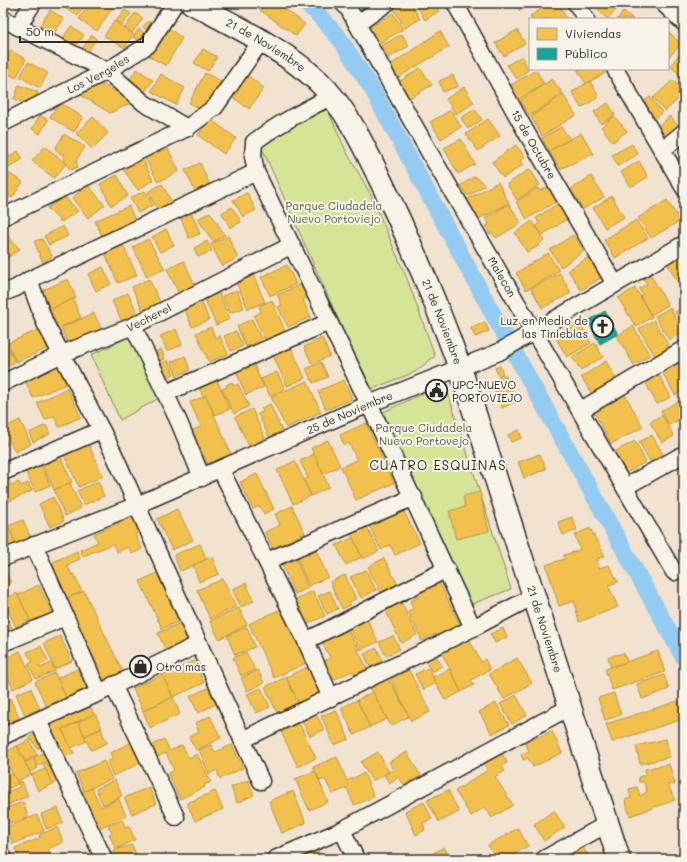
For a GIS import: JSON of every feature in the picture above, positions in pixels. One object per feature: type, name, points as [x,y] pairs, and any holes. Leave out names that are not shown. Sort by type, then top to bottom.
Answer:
[{"type":"street","points":[[18,27],[33,3]]},
{"type":"street","name":"Los Vergeles","points":[[3,123],[107,71],[148,45],[175,3]]},
{"type":"street","name":"21 de Noviembre","points":[[192,3],[261,41],[299,66],[318,81],[332,96],[348,118],[364,146],[405,230],[460,368],[618,859]]},
{"type":"street","points":[[357,24],[387,3]]},
{"type":"street","name":"15 de Octubre","points":[[454,3],[525,130],[615,284]]},
{"type":"street","points":[[576,3],[585,18]]},
{"type":"street","points":[[663,3],[684,23]]},
{"type":"street","name":"Malecon","points":[[348,5],[357,24],[432,157],[529,335],[581,410],[674,572]]},
{"type":"street","points":[[3,19],[107,71],[144,103],[187,128]]},
{"type":"street","points":[[3,217],[187,128],[215,107],[261,41]]},
{"type":"street","points":[[616,70],[684,188]]},
{"type":"street","points":[[332,96],[280,125],[254,142],[253,156],[256,172],[370,404],[474,628]]},
{"type":"street","points":[[662,150],[684,132]]},
{"type":"street","points":[[3,292],[16,288],[29,280],[256,172]]},
{"type":"street","name":"25 de Noviembre","points":[[3,558],[137,505],[221,470],[370,404],[499,352],[684,244]]},
{"type":"street","name":"Vecherel","points":[[3,383],[62,354],[133,326],[292,245]]},
{"type":"street","points":[[29,280],[46,322],[101,430],[114,452],[242,740],[262,781]]},
{"type":"street","points":[[166,393],[329,322]]},
{"type":"street","points":[[133,326],[166,393],[202,478]]},
{"type":"street","points":[[581,410],[684,349]]},
{"type":"street","points":[[3,472],[101,430]]},
{"type":"street","points":[[625,487],[684,454]]},
{"type":"street","points":[[221,470],[306,641],[331,698]]},
{"type":"street","points":[[267,562],[414,497]]},
{"type":"street","points":[[34,545],[65,617],[176,817]]},
{"type":"street","points":[[306,641],[447,569]]},
{"type":"street","points":[[242,740],[474,628],[534,596]]},
{"type":"street","points":[[3,643],[65,617]]},
{"type":"street","points":[[3,736],[106,689],[199,644]]},
{"type":"street","points":[[275,859],[342,830],[570,707]]},
{"type":"street","points":[[38,720],[104,859]]},
{"type":"street","points":[[544,859],[607,824]]},
{"type":"street","points":[[342,830],[356,859]]},
{"type":"green space","name":"Parque Ciudadela Nuevo Portoviejo","points":[[328,110],[346,151],[370,193],[408,281],[435,356],[415,372],[372,389],[342,328],[261,146],[304,115]]},
{"type":"green space","points":[[131,336],[165,395],[120,420],[91,355]]},
{"type":"green space","name":"Parque Ciudadela Nuevo Portovejo","points":[[440,385],[446,387],[511,589],[470,605],[373,417]]},
{"type":"building: Viviendas","points":[[65,3],[86,3],[78,16],[63,7]]},
{"type":"building: Viviendas","points":[[90,3],[107,3],[113,7],[97,31],[79,19]]},
{"type":"building: Viviendas","points":[[265,3],[277,3],[305,24],[296,36],[260,10]]},
{"type":"building: Viviendas","points":[[401,3],[411,3],[420,19],[405,28],[393,8]]},
{"type":"building: Viviendas","points":[[415,3],[434,3],[439,11],[425,20]]},
{"type":"building: Viviendas","points":[[515,3],[533,3],[520,11]]},
{"type":"building: Viviendas","points":[[551,3],[558,3],[566,18],[531,18],[530,16]]},
{"type":"building: Viviendas","points":[[596,3],[623,3],[608,18],[606,18],[594,5]]},
{"type":"building: Viviendas","points":[[50,10],[64,19],[50,39],[37,30]]},
{"type":"building: Viviendas","points":[[125,10],[131,14],[122,25],[116,21]]},
{"type":"building: Viviendas","points":[[624,11],[632,18],[618,18]]},
{"type":"building: Viviendas","points":[[135,13],[143,18],[132,33],[125,28]]},
{"type":"building: Viviendas","points":[[393,13],[403,29],[377,45],[367,29]]},
{"type":"building: Viviendas","points":[[114,21],[133,34],[125,48],[104,36]]},
{"type":"building: Viviendas","points":[[148,21],[151,23],[147,30],[143,27]]},
{"type":"building: Viviendas","points":[[71,26],[84,35],[74,49],[62,40]]},
{"type":"building: Viviendas","points":[[167,27],[182,38],[166,66],[149,56]]},
{"type":"building: Viviendas","points":[[139,29],[146,34],[140,42],[133,37]]},
{"type":"building: Viviendas","points":[[517,30],[525,43],[504,56],[495,43]]},
{"type":"building: Viviendas","points":[[440,31],[449,47],[394,80],[386,68]]},
{"type":"building: Viviendas","points":[[669,32],[681,44],[669,57]]},
{"type":"building: Viviendas","points":[[402,34],[409,46],[388,58],[381,46]]},
{"type":"building: Viviendas","points":[[92,35],[96,39],[87,53],[81,50]]},
{"type":"building: Viviendas","points":[[203,49],[217,57],[208,71],[194,63]]},
{"type":"building: Viviendas","points":[[9,50],[26,59],[16,78],[3,71],[3,61]]},
{"type":"building: Viviendas","points":[[682,51],[684,53],[683,78],[670,66]]},
{"type":"building: Viviendas","points":[[522,56],[528,70],[517,79],[507,65]]},
{"type":"building: Viviendas","points":[[28,62],[48,73],[40,88],[20,77]]},
{"type":"building: Viviendas","points":[[420,68],[432,85],[408,99],[397,83]]},
{"type":"building: Viviendas","points":[[137,69],[153,80],[145,92],[129,80]]},
{"type":"building: Viviendas","points":[[536,70],[544,84],[518,100],[509,86]]},
{"type":"building: Viviendas","points":[[578,70],[604,70],[605,73],[586,84]]},
{"type":"building: Viviendas","points":[[205,73],[221,81],[205,111],[189,103]]},
{"type":"building: Viviendas","points":[[161,74],[185,88],[176,105],[151,91]]},
{"type":"building: Viviendas","points":[[247,75],[264,88],[249,109],[231,96]]},
{"type":"building: Viviendas","points":[[453,75],[458,86],[443,92],[439,81]]},
{"type":"building: Viviendas","points":[[552,79],[563,94],[530,116],[520,101]]},
{"type":"building: Viviendas","points":[[3,80],[9,83],[3,95]]},
{"type":"building: Viviendas","points":[[673,80],[684,92],[684,94],[665,111],[653,98]]},
{"type":"building: Viviendas","points":[[590,81],[599,97],[581,108],[572,92]]},
{"type":"building: Viviendas","points":[[102,84],[133,102],[110,113],[79,94]]},
{"type":"building: Viviendas","points":[[19,85],[38,92],[32,106],[14,99]]},
{"type":"building: Viviendas","points":[[464,87],[474,103],[456,114],[446,99]]},
{"type":"building: Viviendas","points":[[563,94],[576,115],[542,136],[531,117]]},
{"type":"building: Viviendas","points":[[650,97],[662,112],[652,121],[640,104]]},
{"type":"building: Viviendas","points":[[59,102],[83,117],[74,132],[50,117]]},
{"type":"building: Viviendas","points":[[608,103],[615,115],[601,124],[594,112]]},
{"type":"building: Viviendas","points":[[475,109],[482,120],[468,129],[461,118]]},
{"type":"building: Viviendas","points":[[451,110],[461,127],[441,139],[430,122]]},
{"type":"building: Viviendas","points":[[40,115],[48,120],[40,134],[32,129]]},
{"type":"building: Viviendas","points":[[614,116],[627,131],[613,142],[601,127]]},
{"type":"building: Viviendas","points":[[670,116],[678,126],[665,138],[656,128]]},
{"type":"building: Viviendas","points":[[93,117],[108,133],[92,149],[76,133]]},
{"type":"building: Viviendas","points":[[210,119],[236,138],[224,154],[198,135]]},
{"type":"building: Viviendas","points":[[488,119],[500,136],[478,151],[466,134]]},
{"type":"building: Viviendas","points":[[561,127],[570,139],[549,151],[542,138]]},
{"type":"building: Viviendas","points":[[581,133],[594,154],[560,169],[549,151]]},
{"type":"building: Viviendas","points":[[64,134],[85,147],[76,161],[78,167],[70,170],[64,160],[65,157],[55,149]]},
{"type":"building: Viviendas","points":[[461,139],[475,164],[458,174],[444,148]]},
{"type":"building: Viviendas","points":[[632,144],[638,154],[618,166],[612,155]]},
{"type":"building: Viviendas","points":[[166,145],[179,171],[158,182],[144,156]]},
{"type":"building: Viviendas","points":[[516,145],[525,157],[520,161],[523,165],[503,178],[492,162]]},
{"type":"building: Viviendas","points":[[45,146],[66,164],[54,178],[32,161]]},
{"type":"building: Viviendas","points":[[18,151],[23,159],[7,169],[3,161]]},
{"type":"building: Viviendas","points":[[142,158],[153,180],[138,190],[122,168]]},
{"type":"building: Viviendas","points":[[639,161],[648,177],[631,187],[621,172]]},
{"type":"building: Viviendas","points":[[200,163],[211,187],[196,193],[185,170]]},
{"type":"building: Viviendas","points":[[530,169],[540,185],[517,200],[507,184]]},
{"type":"building: Viviendas","points":[[3,170],[23,182],[12,198],[3,193]]},
{"type":"building: Viviendas","points":[[117,175],[128,196],[111,206],[100,184]]},
{"type":"building: Viviendas","points":[[475,176],[485,185],[468,196],[460,186]]},
{"type":"building: Viviendas","points":[[591,176],[604,197],[583,209],[571,189]]},
{"type":"building: Viviendas","points":[[498,182],[509,203],[475,221],[464,201]]},
{"type":"building: Viviendas","points":[[162,184],[174,206],[160,214],[148,192]]},
{"type":"building: Viviendas","points":[[88,185],[105,205],[88,218],[72,198]]},
{"type":"building: Viviendas","points":[[548,187],[557,201],[527,219],[516,202],[538,188],[540,191]]},
{"type":"building: Viviendas","points":[[145,191],[153,205],[138,213],[130,198]]},
{"type":"building: Viviendas","points":[[247,193],[256,210],[243,217],[233,200]]},
{"type":"building: Viviendas","points":[[612,196],[624,217],[605,228],[593,208]]},
{"type":"building: Viviendas","points":[[65,197],[78,211],[61,222],[47,208]]},
{"type":"building: Viviendas","points":[[667,200],[680,221],[651,238],[638,218]]},
{"type":"building: Viviendas","points":[[559,203],[569,218],[542,235],[536,226],[539,223],[536,218]]},
{"type":"building: Viviendas","points":[[509,204],[521,223],[496,238],[492,233],[490,234],[486,226],[489,224],[485,218]]},
{"type":"building: Viviendas","points":[[129,206],[136,223],[103,238],[95,221]]},
{"type":"building: Viviendas","points":[[232,207],[241,222],[230,228],[222,213]]},
{"type":"building: Viviendas","points":[[191,211],[200,234],[189,238],[180,216]]},
{"type":"building: Viviendas","points":[[210,212],[225,235],[213,242],[198,219]]},
{"type":"building: Viviendas","points":[[636,220],[648,238],[615,258],[604,240]]},
{"type":"building: Viviendas","points":[[532,221],[544,240],[537,247],[527,252],[515,233]]},
{"type":"building: Viviendas","points":[[63,226],[68,236],[49,245],[44,236]]},
{"type":"building: Viviendas","points":[[166,229],[174,245],[160,252],[152,237]]},
{"type":"building: Viviendas","points":[[4,232],[20,249],[4,260],[3,234]]},
{"type":"building: Viviendas","points":[[573,235],[584,251],[561,267],[550,250]]},
{"type":"building: Viviendas","points":[[228,236],[238,258],[222,266],[211,244]]},
{"type":"building: Viviendas","points":[[42,239],[52,256],[43,263],[34,241]]},
{"type":"building: Viviendas","points":[[148,239],[165,269],[147,277],[133,247]]},
{"type":"building: Viviendas","points":[[207,241],[212,251],[198,257],[194,248]]},
{"type":"building: Viviendas","points":[[123,245],[137,275],[118,283],[105,253]]},
{"type":"building: Viviendas","points":[[548,253],[559,271],[526,290],[516,273]]},
{"type":"building: Viviendas","points":[[682,254],[684,259],[683,292],[667,263]]},
{"type":"building: Viviendas","points":[[589,257],[601,278],[581,290],[568,270]]},
{"type":"building: Viviendas","points":[[184,261],[198,292],[182,300],[167,269]]},
{"type":"building: Viviendas","points":[[287,265],[296,284],[270,296],[261,277]]},
{"type":"building: Viviendas","points":[[103,267],[111,284],[96,291],[88,274]]},
{"type":"building: Viviendas","points":[[252,272],[265,302],[248,309],[235,280]]},
{"type":"building: Viviendas","points":[[560,273],[571,293],[542,308],[531,288]]},
{"type":"building: Viviendas","points":[[650,274],[668,305],[651,315],[640,296],[643,295],[639,289],[647,284],[643,278]]},
{"type":"building: Viviendas","points":[[68,279],[76,298],[47,310],[39,292]]},
{"type":"building: Viviendas","points":[[149,279],[163,308],[145,316],[132,287]]},
{"type":"building: Viviendas","points":[[301,284],[307,298],[303,300],[311,317],[288,327],[278,307],[282,305],[277,295]]},
{"type":"building: Viviendas","points":[[635,288],[652,317],[636,327],[618,298]]},
{"type":"building: Viviendas","points":[[217,289],[230,319],[216,325],[203,296]]},
{"type":"building: Viviendas","points":[[237,290],[244,308],[230,313],[222,296]]},
{"type":"building: Viviendas","points":[[128,293],[140,318],[124,326],[112,301]]},
{"type":"building: Viviendas","points":[[200,298],[209,320],[192,327],[183,305]]},
{"type":"building: Viviendas","points":[[73,299],[81,318],[58,328],[50,309]]},
{"type":"building: Viviendas","points":[[272,300],[285,331],[265,340],[254,316],[261,312],[259,306]]},
{"type":"building: Viviendas","points":[[684,307],[684,326],[683,326],[675,312]]},
{"type":"building: Viviendas","points":[[670,308],[683,332],[669,340],[655,316]]},
{"type":"building: Viviendas","points":[[94,313],[103,333],[70,348],[61,328]]},
{"type":"building: Viviendas","points":[[252,319],[262,340],[246,347],[237,326]]},
{"type":"building: Viviendas","points":[[654,320],[670,348],[655,356],[639,329]]},
{"type":"building: Viviendas","points":[[579,321],[591,343],[567,357],[554,335]]},
{"type":"building: Viviendas","points":[[485,322],[489,331],[475,337],[471,328]]},
{"type":"building: Viviendas","points":[[633,326],[650,355],[634,365],[617,336]]},
{"type":"building: Viviendas","points":[[211,327],[215,338],[220,336],[228,354],[209,362],[196,333]]},
{"type":"building: Viviendas","points":[[40,329],[48,348],[16,362],[8,343]]},
{"type":"building: Viviendas","points":[[176,329],[182,345],[167,351],[160,336]]},
{"type":"building: Viviendas","points":[[236,331],[243,346],[231,351],[224,336]]},
{"type":"building: Viviendas","points":[[3,337],[15,362],[3,368]]},
{"type":"building: Viviendas","points":[[322,338],[330,356],[312,364],[304,347]]},
{"type":"building: Viviendas","points":[[595,343],[603,357],[581,370],[572,357]]},
{"type":"building: Viviendas","points":[[290,345],[305,378],[287,386],[272,353]]},
{"type":"building: Viviendas","points":[[161,349],[165,359],[159,361],[155,352]]},
{"type":"building: Viviendas","points":[[185,356],[190,370],[177,376],[171,362]]},
{"type":"building: Viviendas","points":[[168,360],[174,374],[166,378],[160,364]]},
{"type":"building: Viviendas","points":[[252,361],[264,387],[246,395],[235,369]]},
{"type":"building: Viviendas","points":[[606,361],[616,379],[592,394],[581,377]]},
{"type":"building: Viviendas","points":[[321,362],[328,377],[313,383],[306,369]]},
{"type":"building: Viviendas","points":[[57,363],[66,384],[33,398],[24,378]]},
{"type":"building: Viviendas","points":[[678,363],[684,373],[684,390],[675,395],[662,372]]},
{"type":"building: Viviendas","points":[[500,366],[503,374],[498,376],[495,368]]},
{"type":"building: Viviendas","points":[[277,372],[285,389],[270,396],[261,379]]},
{"type":"building: Viviendas","points":[[505,375],[510,385],[495,392],[490,382]]},
{"type":"building: Viviendas","points":[[659,375],[671,397],[657,404],[645,382]]},
{"type":"building: Viviendas","points":[[216,378],[230,409],[215,415],[206,396],[203,397],[198,385]]},
{"type":"building: Viviendas","points":[[344,380],[352,399],[326,410],[318,391]]},
{"type":"building: Viviendas","points":[[307,381],[321,412],[286,428],[271,397]]},
{"type":"building: Viviendas","points":[[232,382],[234,386],[238,384],[249,406],[234,414],[222,389],[227,387],[226,385]]},
{"type":"building: Viviendas","points":[[510,385],[517,401],[502,408],[495,392]]},
{"type":"building: Viviendas","points":[[67,388],[81,417],[59,427],[54,416],[45,420],[37,403]]},
{"type":"building: Viviendas","points":[[623,391],[643,427],[611,444],[592,408]]},
{"type":"building: Viviendas","points":[[206,396],[231,454],[207,464],[192,430],[201,427],[190,402]]},
{"type":"building: Viviendas","points":[[684,398],[684,417],[669,425],[661,411]]},
{"type":"building: Viviendas","points":[[270,404],[282,431],[269,437],[258,414],[263,412],[261,408]]},
{"type":"building: Viviendas","points":[[252,409],[265,438],[249,446],[235,417]]},
{"type":"building: Viviendas","points":[[662,415],[674,436],[662,443],[650,422]]},
{"type":"building: Viviendas","points":[[20,420],[31,444],[15,452],[3,428]]},
{"type":"building: Viviendas","points":[[366,423],[394,483],[356,500],[341,467],[357,460],[349,443],[344,445],[340,435]]},
{"type":"building: Viviendas","points":[[46,425],[50,434],[33,442],[29,433]]},
{"type":"building: Viviendas","points":[[519,430],[522,438],[511,442],[508,435]]},
{"type":"building: Viviendas","points":[[3,434],[8,444],[3,446]]},
{"type":"building: Viviendas","points":[[652,435],[664,456],[651,463],[639,442]]},
{"type":"building: Viviendas","points":[[328,440],[340,466],[323,474],[311,448]]},
{"type":"building: Viviendas","points":[[87,441],[103,476],[79,487],[63,453]]},
{"type":"building: Viviendas","points":[[635,441],[646,462],[626,473],[614,452]]},
{"type":"building: Viviendas","points":[[58,451],[72,482],[54,490],[40,459]]},
{"type":"building: Viviendas","points":[[314,454],[329,487],[311,496],[304,480],[308,478],[300,461]]},
{"type":"building: Viviendas","points":[[540,454],[546,469],[524,478],[518,462]]},
{"type":"building: Viviendas","points":[[295,461],[311,496],[293,504],[277,470]]},
{"type":"building: Viviendas","points":[[41,465],[50,485],[35,492],[26,472]]},
{"type":"building: Viviendas","points":[[257,474],[274,509],[264,514],[260,506],[253,509],[240,482]]},
{"type":"building: Viviendas","points":[[7,477],[11,485],[19,482],[21,486],[28,483],[32,491],[3,504],[3,478]]},
{"type":"building: Viviendas","points":[[98,481],[104,496],[84,505],[77,491]]},
{"type":"building: Viviendas","points":[[70,483],[81,508],[65,516],[54,490]]},
{"type":"building: Viviendas","points":[[480,492],[489,531],[456,539],[449,511],[465,507],[463,496]]},
{"type":"building: Viviendas","points":[[53,497],[64,521],[50,527],[39,504]]},
{"type":"building: Viviendas","points":[[292,506],[305,533],[273,549],[265,532],[280,525],[275,514]]},
{"type":"building: Viviendas","points":[[401,506],[420,543],[395,555],[390,545],[381,550],[368,523]]},
{"type":"building: Viviendas","points":[[177,509],[193,540],[172,550],[157,519]]},
{"type":"building: Viviendas","points":[[5,517],[16,544],[3,549],[3,518]]},
{"type":"building: Viviendas","points":[[132,517],[139,532],[135,534],[142,549],[132,554],[128,547],[117,552],[113,544],[83,556],[80,550],[98,542],[94,534]]},
{"type":"building: Viviendas","points":[[572,517],[577,530],[563,535],[558,522]]},
{"type":"building: Viviendas","points":[[23,520],[31,538],[16,544],[8,526]]},
{"type":"building: Viviendas","points":[[367,527],[379,551],[363,559],[351,534]]},
{"type":"building: Viviendas","points":[[590,528],[605,556],[597,559],[599,568],[609,565],[618,582],[608,585],[618,607],[579,622],[574,601],[559,606],[546,565],[564,559],[564,555],[580,550],[575,535]]},
{"type":"building: Viviendas","points":[[353,538],[362,557],[346,565],[336,545]]},
{"type":"building: Viviendas","points":[[200,544],[207,560],[180,571],[174,555]]},
{"type":"building: Viviendas","points":[[316,550],[328,577],[309,586],[297,558]]},
{"type":"building: Viviendas","points":[[77,551],[80,559],[67,565],[72,575],[74,574],[82,592],[67,598],[51,563]]},
{"type":"building: Viviendas","points":[[212,557],[219,574],[199,582],[193,565]]},
{"type":"building: Viviendas","points":[[384,558],[399,587],[382,595],[368,567]]},
{"type":"building: Viviendas","points":[[296,559],[308,588],[295,594],[282,565]]},
{"type":"building: Viviendas","points":[[4,568],[11,583],[3,587],[3,569]]},
{"type":"building: Viviendas","points":[[366,570],[376,590],[361,598],[350,577]]},
{"type":"building: Viviendas","points":[[157,573],[179,621],[162,629],[140,581]]},
{"type":"building: Viviendas","points":[[345,575],[356,599],[349,602],[351,605],[342,609],[330,582]]},
{"type":"building: Viviendas","points":[[223,579],[236,607],[210,619],[197,590]]},
{"type":"building: Viviendas","points":[[438,580],[461,627],[437,639],[436,634],[422,641],[408,611],[413,609],[410,601],[418,597],[415,590]]},
{"type":"building: Viviendas","points":[[246,583],[254,601],[241,607],[232,589]]},
{"type":"building: Viviendas","points":[[39,585],[54,617],[33,627],[18,595]]},
{"type":"building: Viviendas","points":[[84,591],[123,672],[105,681],[66,599]]},
{"type":"building: Viviendas","points":[[313,591],[325,616],[305,625],[294,600]]},
{"type":"building: Viviendas","points":[[330,591],[338,609],[327,614],[318,596]]},
{"type":"building: Viviendas","points":[[17,593],[30,620],[16,627],[3,600]]},
{"type":"building: Viviendas","points":[[401,602],[417,635],[401,643],[385,609]]},
{"type":"building: Viviendas","points":[[3,608],[14,632],[3,637]]},
{"type":"building: Viviendas","points":[[239,608],[247,625],[219,639],[210,621]]},
{"type":"building: Viviendas","points":[[283,608],[308,662],[274,678],[249,624]]},
{"type":"building: Viviendas","points":[[366,617],[378,642],[360,650],[348,625]]},
{"type":"building: Viviendas","points":[[180,623],[188,641],[166,651],[158,633]]},
{"type":"building: Viviendas","points":[[247,627],[255,647],[235,655],[227,636]]},
{"type":"building: Viviendas","points":[[503,628],[507,637],[495,643],[490,634]]},
{"type":"building: Viviendas","points":[[348,630],[367,668],[354,675],[352,671],[333,680],[324,661],[330,658],[322,642]]},
{"type":"building: Viviendas","points":[[60,636],[72,661],[55,669],[44,643]]},
{"type":"building: Viviendas","points":[[393,636],[400,649],[386,656],[379,642]]},
{"type":"building: Viviendas","points":[[469,639],[481,662],[485,659],[490,670],[471,680],[474,685],[461,692],[442,653]]},
{"type":"building: Viviendas","points":[[41,646],[48,661],[39,665],[40,668],[51,663],[55,671],[36,679],[28,664],[33,662],[27,652]]},
{"type":"building: Viviendas","points":[[377,648],[383,662],[370,667],[364,654]]},
{"type":"building: Viviendas","points":[[20,651],[33,679],[13,689],[3,666],[3,659]]},
{"type":"building: Viviendas","points":[[433,651],[442,666],[432,672],[423,657]]},
{"type":"building: Viviendas","points":[[658,651],[665,672],[612,690],[605,669]]},
{"type":"building: Viviendas","points":[[246,652],[255,670],[241,676],[233,658]]},
{"type":"building: Viviendas","points":[[624,653],[627,662],[611,667],[608,657]]},
{"type":"building: Viviendas","points":[[517,658],[532,683],[504,699],[489,674]]},
{"type":"building: Viviendas","points":[[194,661],[204,683],[173,697],[162,675]]},
{"type":"building: Viviendas","points":[[308,667],[321,695],[299,705],[286,677]]},
{"type":"building: Viviendas","points":[[428,668],[436,683],[423,690],[415,674]]},
{"type":"building: Viviendas","points":[[78,669],[87,690],[67,700],[57,678]]},
{"type":"building: Viviendas","points":[[450,669],[461,692],[445,700],[433,677]]},
{"type":"building: Viviendas","points":[[258,670],[264,683],[247,691],[241,678]]},
{"type":"building: Viviendas","points":[[409,670],[430,712],[411,721],[391,679]]},
{"type":"building: Viviendas","points":[[55,673],[67,700],[47,708],[35,682]]},
{"type":"building: Viviendas","points":[[162,675],[173,697],[143,711],[133,688]]},
{"type":"building: Viviendas","points":[[664,675],[669,689],[642,699],[637,684]]},
{"type":"building: Viviendas","points":[[3,676],[10,691],[3,694]]},
{"type":"building: Viviendas","points":[[387,676],[409,716],[391,726],[369,685]]},
{"type":"building: Viviendas","points":[[286,677],[299,705],[278,715],[265,687]]},
{"type":"building: Viviendas","points":[[31,688],[40,709],[25,715],[16,694]]},
{"type":"building: Viviendas","points":[[208,688],[216,704],[198,713],[190,696]]},
{"type":"building: Viviendas","points":[[261,688],[270,707],[256,713],[247,694]]},
{"type":"building: Viviendas","points":[[373,692],[387,719],[370,727],[357,700]]},
{"type":"building: Viviendas","points":[[614,693],[621,715],[605,720],[598,698]]},
{"type":"building: Viviendas","points":[[516,695],[527,715],[512,724],[500,704]]},
{"type":"building: Viviendas","points":[[173,697],[180,714],[150,728],[143,711]]},
{"type":"building: Viviendas","points":[[10,698],[19,718],[3,725],[3,701]]},
{"type":"building: Viviendas","points":[[357,700],[370,727],[354,735],[341,708]]},
{"type":"building: Viviendas","points":[[678,701],[683,719],[612,742],[606,724]]},
{"type":"building: Viviendas","points":[[496,703],[509,725],[492,734],[479,712]]},
{"type":"building: Viviendas","points":[[89,704],[94,714],[62,729],[74,753],[65,757],[49,723]]},
{"type":"building: Viviendas","points":[[336,710],[349,739],[334,745],[321,716]]},
{"type":"building: Viviendas","points":[[94,714],[102,728],[84,736],[78,722]]},
{"type":"building: Viviendas","points":[[316,714],[324,730],[310,736],[302,721]]},
{"type":"building: Viviendas","points":[[210,716],[221,738],[196,750],[189,737],[199,732],[195,723]]},
{"type":"building: Viviendas","points":[[78,722],[87,741],[71,748],[62,729]]},
{"type":"building: Viviendas","points":[[299,723],[316,758],[298,767],[281,732]]},
{"type":"building: Viviendas","points":[[101,729],[107,743],[91,750],[84,736]]},
{"type":"building: Viviendas","points":[[552,731],[562,753],[533,767],[528,758],[523,760],[521,754],[529,751],[525,743]]},
{"type":"building: Viviendas","points":[[36,734],[43,746],[37,749],[29,737]]},
{"type":"building: Viviendas","points":[[164,739],[170,751],[182,745],[189,758],[197,754],[211,782],[204,785],[205,787],[180,799],[168,774],[174,770],[166,753],[157,757],[151,746]]},
{"type":"building: Viviendas","points":[[666,739],[670,757],[640,764],[636,746]]},
{"type":"building: Viviendas","points":[[29,740],[37,755],[25,762],[17,746]]},
{"type":"building: Viviendas","points":[[132,742],[141,763],[113,776],[107,762],[113,759],[110,753]]},
{"type":"building: Viviendas","points":[[211,745],[215,752],[232,745],[243,768],[220,779],[217,770],[209,774],[199,750]]},
{"type":"building: Viviendas","points":[[17,746],[31,774],[16,782],[3,754]]},
{"type":"building: Viviendas","points":[[44,752],[49,760],[37,766],[33,758]]},
{"type":"building: Viviendas","points":[[378,752],[389,772],[372,781],[361,762]]},
{"type":"building: Viviendas","points":[[407,752],[421,776],[404,785],[399,777],[389,783],[384,775],[393,770],[389,762]]},
{"type":"building: Viviendas","points":[[502,753],[507,763],[502,766],[505,771],[495,777],[513,805],[492,818],[485,807],[471,816],[455,791],[488,770],[484,764]]},
{"type":"building: Viviendas","points":[[337,757],[347,781],[364,773],[374,797],[354,805],[347,788],[332,794],[325,779],[320,781],[313,767]]},
{"type":"building: Viviendas","points":[[33,758],[38,768],[30,772],[25,762]]},
{"type":"building: Viviendas","points":[[3,761],[10,775],[13,774],[18,784],[7,789],[3,781]]},
{"type":"building: Viviendas","points":[[52,761],[61,780],[53,784],[43,765]]},
{"type":"building: Viviendas","points":[[104,761],[112,779],[84,791],[76,773]]},
{"type":"building: Viviendas","points":[[669,764],[675,784],[668,785],[675,800],[630,816],[625,800],[631,798],[629,789],[637,787],[640,796],[647,792],[644,782],[639,782],[638,777],[646,775],[645,769]]},
{"type":"building: Viviendas","points":[[45,769],[53,784],[38,791],[31,775]]},
{"type":"building: Viviendas","points":[[315,771],[328,802],[309,810],[295,779]]},
{"type":"building: Viviendas","points":[[115,780],[122,796],[103,805],[96,789]]},
{"type":"building: Viviendas","points":[[248,780],[254,795],[237,803],[231,787]]},
{"type":"building: Viviendas","points":[[22,781],[28,796],[3,807],[3,790],[6,789],[7,792],[20,787],[18,783]]},
{"type":"building: Viviendas","points":[[149,787],[156,804],[132,814],[124,798]]},
{"type":"building: Viviendas","points":[[92,788],[101,807],[119,799],[126,816],[97,829],[81,793]]},
{"type":"building: Viviendas","points":[[448,790],[459,812],[439,822],[427,800]]},
{"type":"building: Viviendas","points":[[215,791],[223,809],[195,821],[187,803]]},
{"type":"building: Viviendas","points":[[293,791],[306,823],[282,833],[269,801]]},
{"type":"building: Viviendas","points":[[23,802],[28,817],[7,824],[3,809]]},
{"type":"building: Viviendas","points":[[424,802],[432,819],[423,823],[425,830],[416,835],[405,811]]},
{"type":"building: Viviendas","points":[[58,808],[63,823],[46,829],[41,814]]},
{"type":"building: Viviendas","points":[[554,811],[565,827],[544,841],[534,824]]},
{"type":"building: Viviendas","points":[[37,815],[44,831],[13,844],[6,827]]},
{"type":"building: Viviendas","points":[[122,820],[126,828],[129,826],[135,840],[116,849],[109,834],[112,833],[108,826]]},
{"type":"building: Viviendas","points":[[57,827],[63,842],[48,849],[51,855],[41,859],[19,859],[15,848],[40,838],[39,835]]},
{"type":"building: Viviendas","points":[[518,828],[528,846],[505,859],[496,859],[488,845]]},
{"type":"building: Viviendas","points":[[132,845],[138,859],[117,859],[114,850]]},
{"type":"building: Viviendas","points":[[444,847],[451,859],[423,859]]},
{"type":"building: Viviendas","points":[[583,847],[590,859],[562,859]]},
{"type":"building: Viviendas","points":[[317,850],[322,857],[318,859],[303,858]]},
{"type":"building: Público","name":"Luz en Medio de las Tinieblas","points":[[605,311],[618,334],[600,344],[588,321]]},
{"type":"waterway","points":[[305,3],[315,11],[340,39],[372,89],[493,314],[684,658]]},
{"type":"place","name":"Luz en Medio de las Tinieblas","points":[[603,327]]},
{"type":"place","name":"UPC-NUEVO PORTOVIEJO","points":[[436,391]]},
{"type":"place","name":"Otro más","points":[[140,667]]},
{"type":"district","name":"CUATRO ESQUINAS","points":[[438,465]]}]
